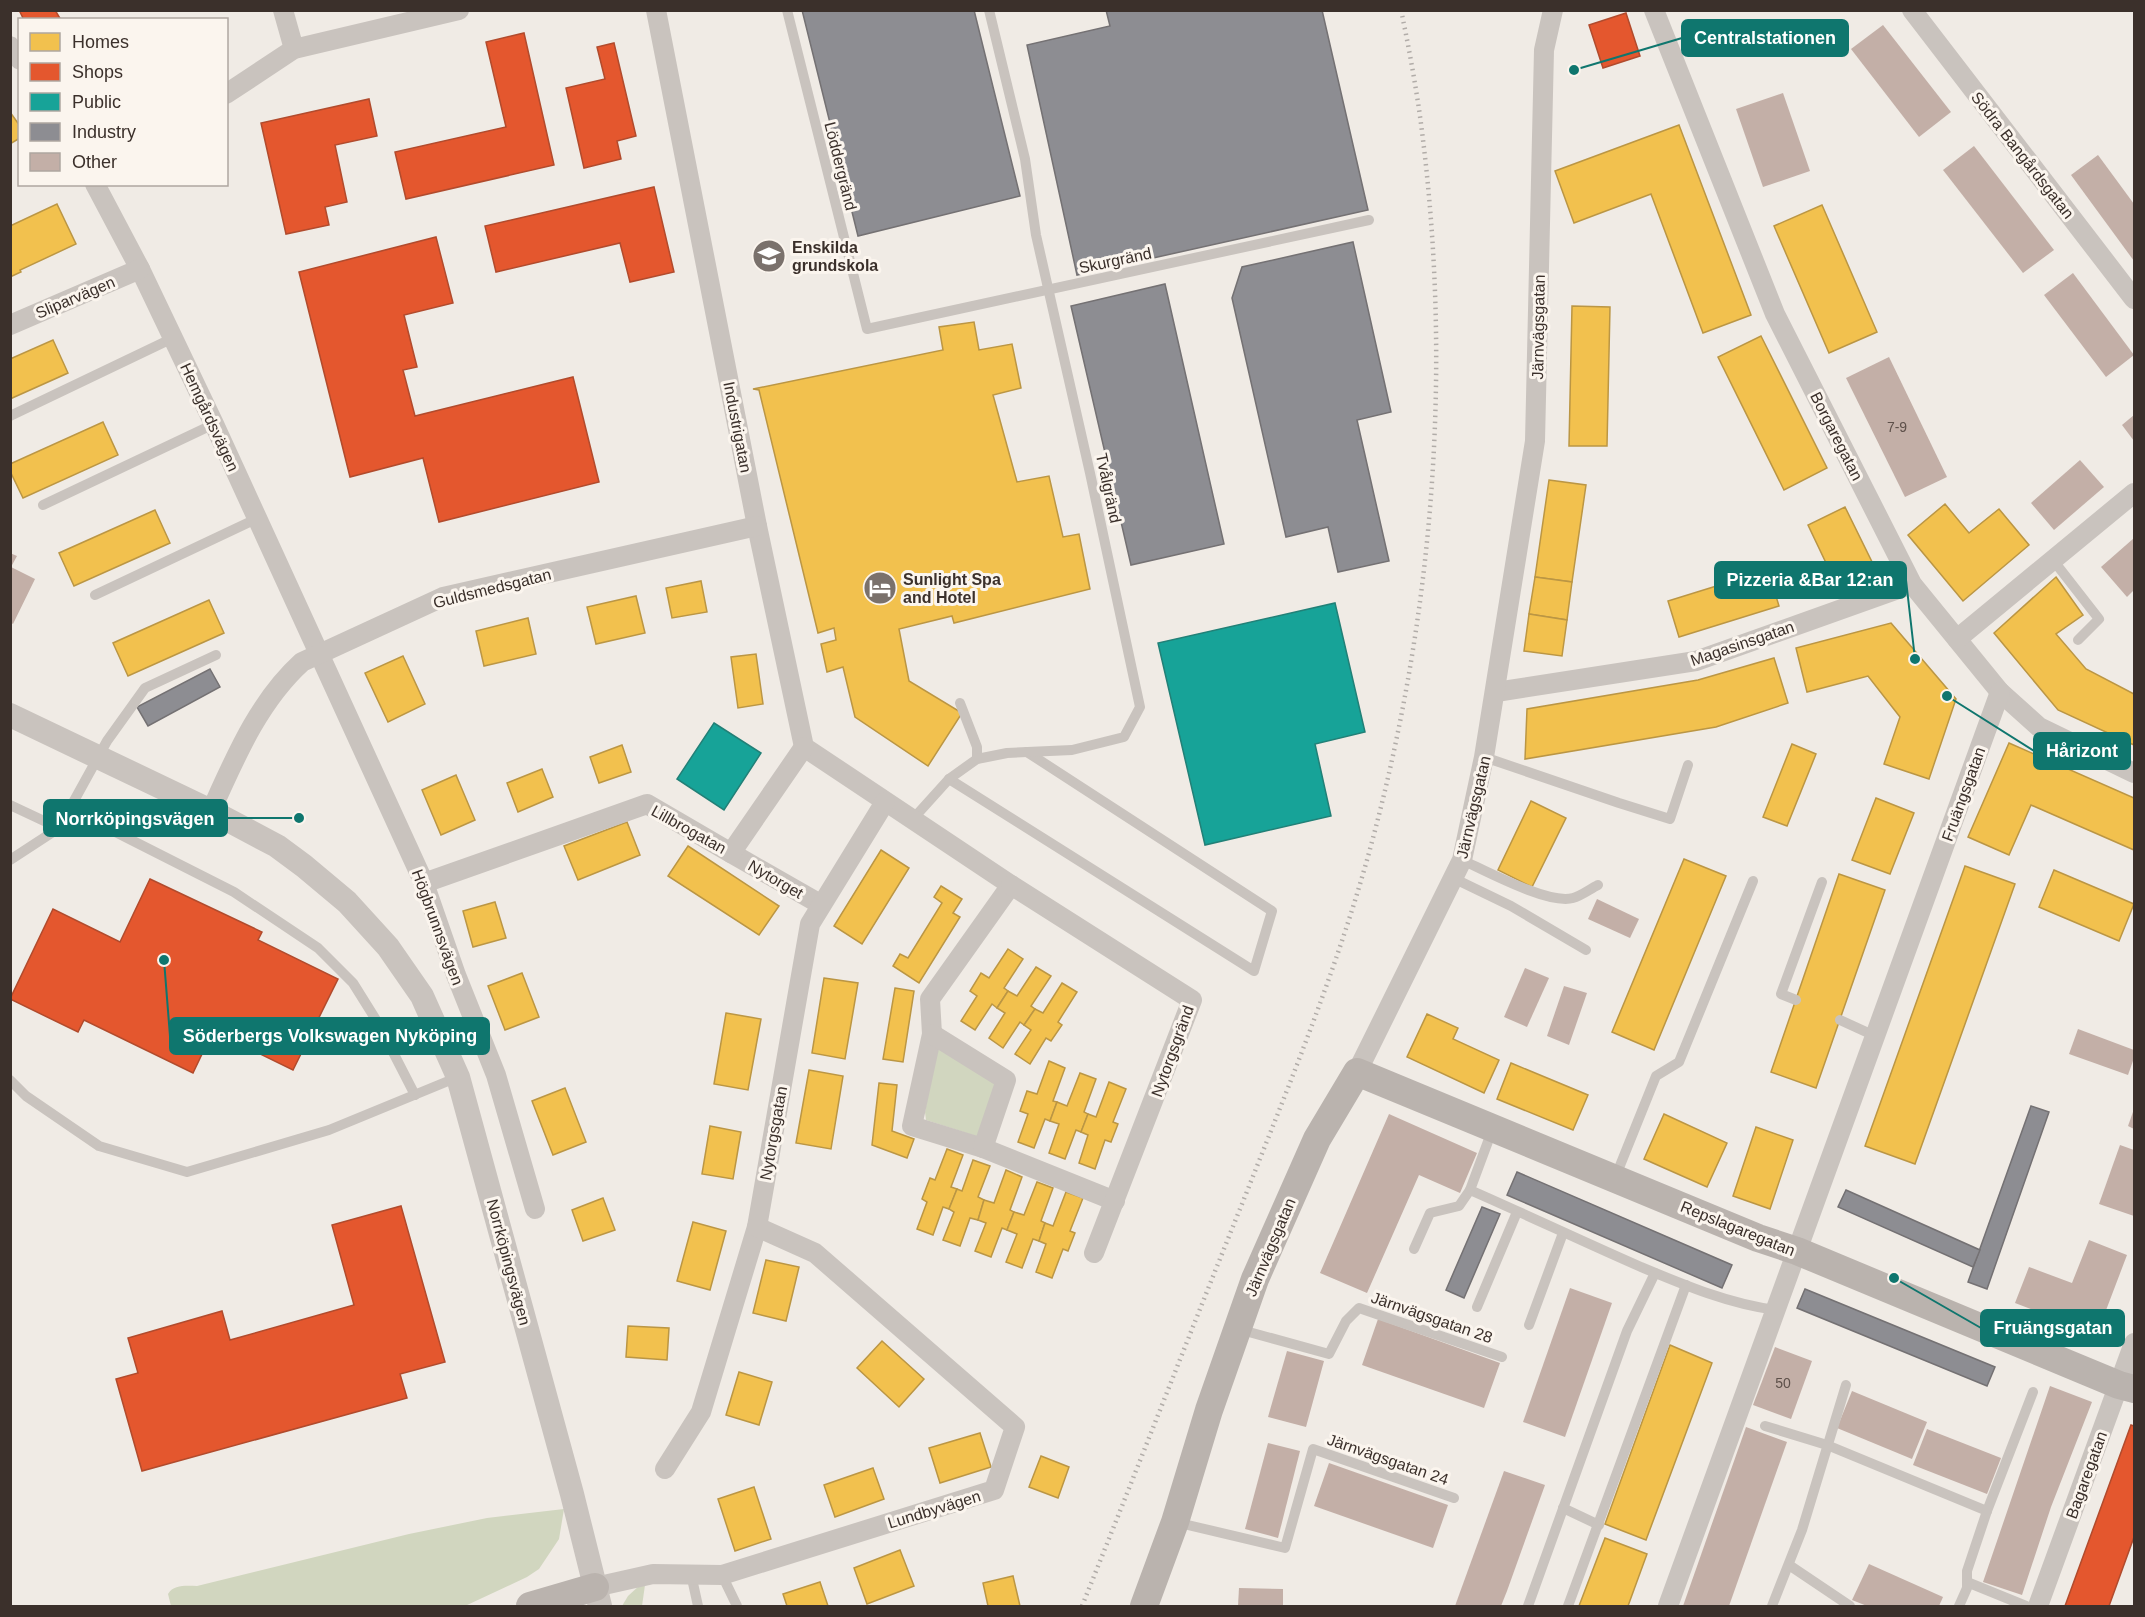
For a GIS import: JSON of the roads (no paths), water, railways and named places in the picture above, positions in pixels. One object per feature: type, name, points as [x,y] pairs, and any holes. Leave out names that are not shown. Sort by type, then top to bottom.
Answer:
[{"type":"main road","name":"Repslagaregatan","points":[[1357,1072],[1773,1244],[1797,1251],[2129,1390]]},
{"type":"main road","name":"Järnvägsgatan","points":[[1144,1606],[1175,1522],[1209,1410],[1255,1279],[1317,1139],[1357,1072]]},
{"type":"main road","name":"Järnvägsgatan","points":[[1156,1576],[1160,1606]]},
{"type":"main road","points":[[530,1606],[598,1597]]},
{"type":"street","points":[[283,10],[294,49]]},
{"type":"street","points":[[228,93],[294,49],[459,10]]},
{"type":"street","name":"Industrigatan","points":[[656,10],[757,526],[804,747]]},
{"type":"street","name":"Järnvägsgatan","points":[[1357,1072],[1462,860],[1496,692],[1535,441],[1544,50],[1553,10]]},
{"type":"street","name":"Borgaregatan","points":[[1654,10],[1775,315],[1912,584],[2000,692],[2039,728],[2134,773]]},
{"type":"street","name":"Södra Bangårdsgatan","points":[[1912,10],[2134,300]]},
{"type":"street","name":"Hemgårdsvägen","points":[[96,186],[140,268],[319,653]]},
{"type":"street","name":"Sliparvägen","points":[[10,325],[140,268]]},
{"type":"street","points":[[1957,639],[2134,493]]},
{"type":"street","name":"Guldsmedsgatan","points":[[211,811],[243,742],[273,694],[302,662],[319,653],[443,597],[757,526]]},
{"type":"street","name":"Magasinsgatan","points":[[1496,692],[1696,661],[1912,584]]},
{"type":"street","name":"Högbrunnsvägen","points":[[319,653],[424,883],[456,975],[496,1075],[535,1209]]},
{"type":"street","name":"Fruängsgatan","points":[[1672,1605],[1797,1251],[2000,692]]},
{"type":"street","name":"Norrköpingsvägen","points":[[10,715],[211,811],[277,846],[347,902],[388,947],[422,996],[458,1077],[598,1597]]},
{"type":"street","points":[[804,747],[885,802]]},
{"type":"street","name":"Lillbrogatan","points":[[424,883],[647,804],[731,853],[804,747]]},
{"type":"street","name":"Nytorgsgränd","points":[[885,802],[1192,1000],[1094,1253]]},
{"type":"street","name":"Nytorgsgatan","points":[[665,1469],[701,1412],[757,1227],[810,924],[820,904],[885,802]]},
{"type":"street","name":"Nytorget","points":[[731,853],[820,904]]},
{"type":"street","points":[[1011,885],[930,999],[932,1034],[912,1126],[983,1149],[1115,1201]]},
{"type":"street","points":[[932,1034],[1006,1080],[983,1149]]},
{"type":"street","name":"Lundbyvägen","points":[[598,1597],[653,1574],[722,1575],[994,1490],[1015,1427],[815,1252],[757,1227]]},
{"type":"street","name":"Bagaregatan","points":[[2038,1606],[2129,1390],[2134,1344]]},
{"type":"lane","name":"Löddergränd","points":[[787,10],[867,329]]},
{"type":"lane","name":"Tvålgränd","points":[[912,820],[949,779],[977,759],[1007,753],[1072,750],[1124,737],[1140,707],[1036,235],[1025,159],[988,10]]},
{"type":"lane","name":"Skurgränd","points":[[867,329],[1369,220]]},
{"type":"lane","points":[[10,416],[173,338]]},
{"type":"lane","points":[[43,505],[214,424]]},
{"type":"lane","points":[[95,595],[256,519]]},
{"type":"lane","points":[[2053,560],[2099,620],[2078,640]]},
{"type":"lane","points":[[10,860],[59,828],[107,741],[145,688],[216,655]]},
{"type":"lane","points":[[960,703],[977,747],[977,759]]},
{"type":"lane","points":[[949,779],[1254,971],[1272,911],[1026,752]]},
{"type":"lane","points":[[1484,757],[1670,819],[1688,765]]},
{"type":"lane","points":[[10,806],[59,828]]},
{"type":"lane","points":[[70,808],[234,892],[318,948],[353,983],[378,1023],[415,1095]]},
{"type":"lane","points":[[1462,860],[1512,883],[1555,899],[1572,899],[1598,885]]},
{"type":"lane","points":[[1454,878],[1511,906],[1586,950]]},
{"type":"lane","points":[[1615,1178],[1656,1076],[1679,1062],[1753,881]]},
{"type":"lane","points":[[1796,1000],[1781,994],[1822,882]]},
{"type":"lane","points":[[1840,1020],[1875,1036]]},
{"type":"lane","points":[[10,1080],[26,1096],[99,1146],[187,1172],[329,1130],[458,1077]]},
{"type":"lane","points":[[1414,1249],[1430,1213],[1459,1206],[1470,1190],[1493,1127]]},
{"type":"lane","points":[[1470,1190],[1563,1233],[1686,1285],[1752,1307],[1776,1310]]},
{"type":"lane","points":[[1477,1306],[1517,1212]]},
{"type":"lane","points":[[1529,1325],[1563,1233]]},
{"type":"lane","points":[[1528,1606],[1627,1331],[1656,1273]]},
{"type":"lane","points":[[1568,1606],[1686,1285]]},
{"type":"lane","name":"Järnvägsgatan 28","points":[[1237,1329],[1329,1354],[1346,1321],[1359,1308],[1502,1357]]},
{"type":"lane","points":[[1772,1606],[1802,1530],[1846,1385]]},
{"type":"lane","points":[[1959,1606],[1967,1588],[1967,1571],[1987,1511],[2033,1392]]},
{"type":"lane","points":[[1765,1426],[1827,1445],[1987,1511]]},
{"type":"lane","name":"Järnvägsgatan 24","points":[[1175,1522],[1285,1548],[1312,1449],[1454,1498]]},
{"type":"lane","points":[[1563,1508],[1599,1525]]},
{"type":"lane","points":[[1789,1565],[1850,1606]]},
{"type":"lane","points":[[691,1574],[698,1606]]},
{"type":"lane","points":[[722,1575],[737,1606]]},
{"type":"lane","points":[[1967,1582],[2025,1606]]},
{"type":"railway","points":[[1082,1606],[1325,990],[1367,860],[1390,768],[1409,675],[1423,581],[1432,487],[1436,393],[1435,298],[1430,203],[1419,109],[1401,10]]},
{"type":"place","name":"Centralstationen","points":[[1574,70]]},
{"type":"place","name":"Enskilda grundskola","points":[[769,256]]},
{"type":"place","name":"Sunlight Spa and Hotel","points":[[880,588]]},
{"type":"place","name":"Pizzeria &Bar 12:an","points":[[1915,659]]},
{"type":"place","name":"Hårizont","points":[[1947,696]]},
{"type":"place","name":"Norrköpingsvägen","points":[[299,818]]},
{"type":"place","name":"Söderbergs Volkswagen Nyköping","points":[[164,960]]},
{"type":"place","name":"Fruängsgatan","points":[[1894,1278]]}]
